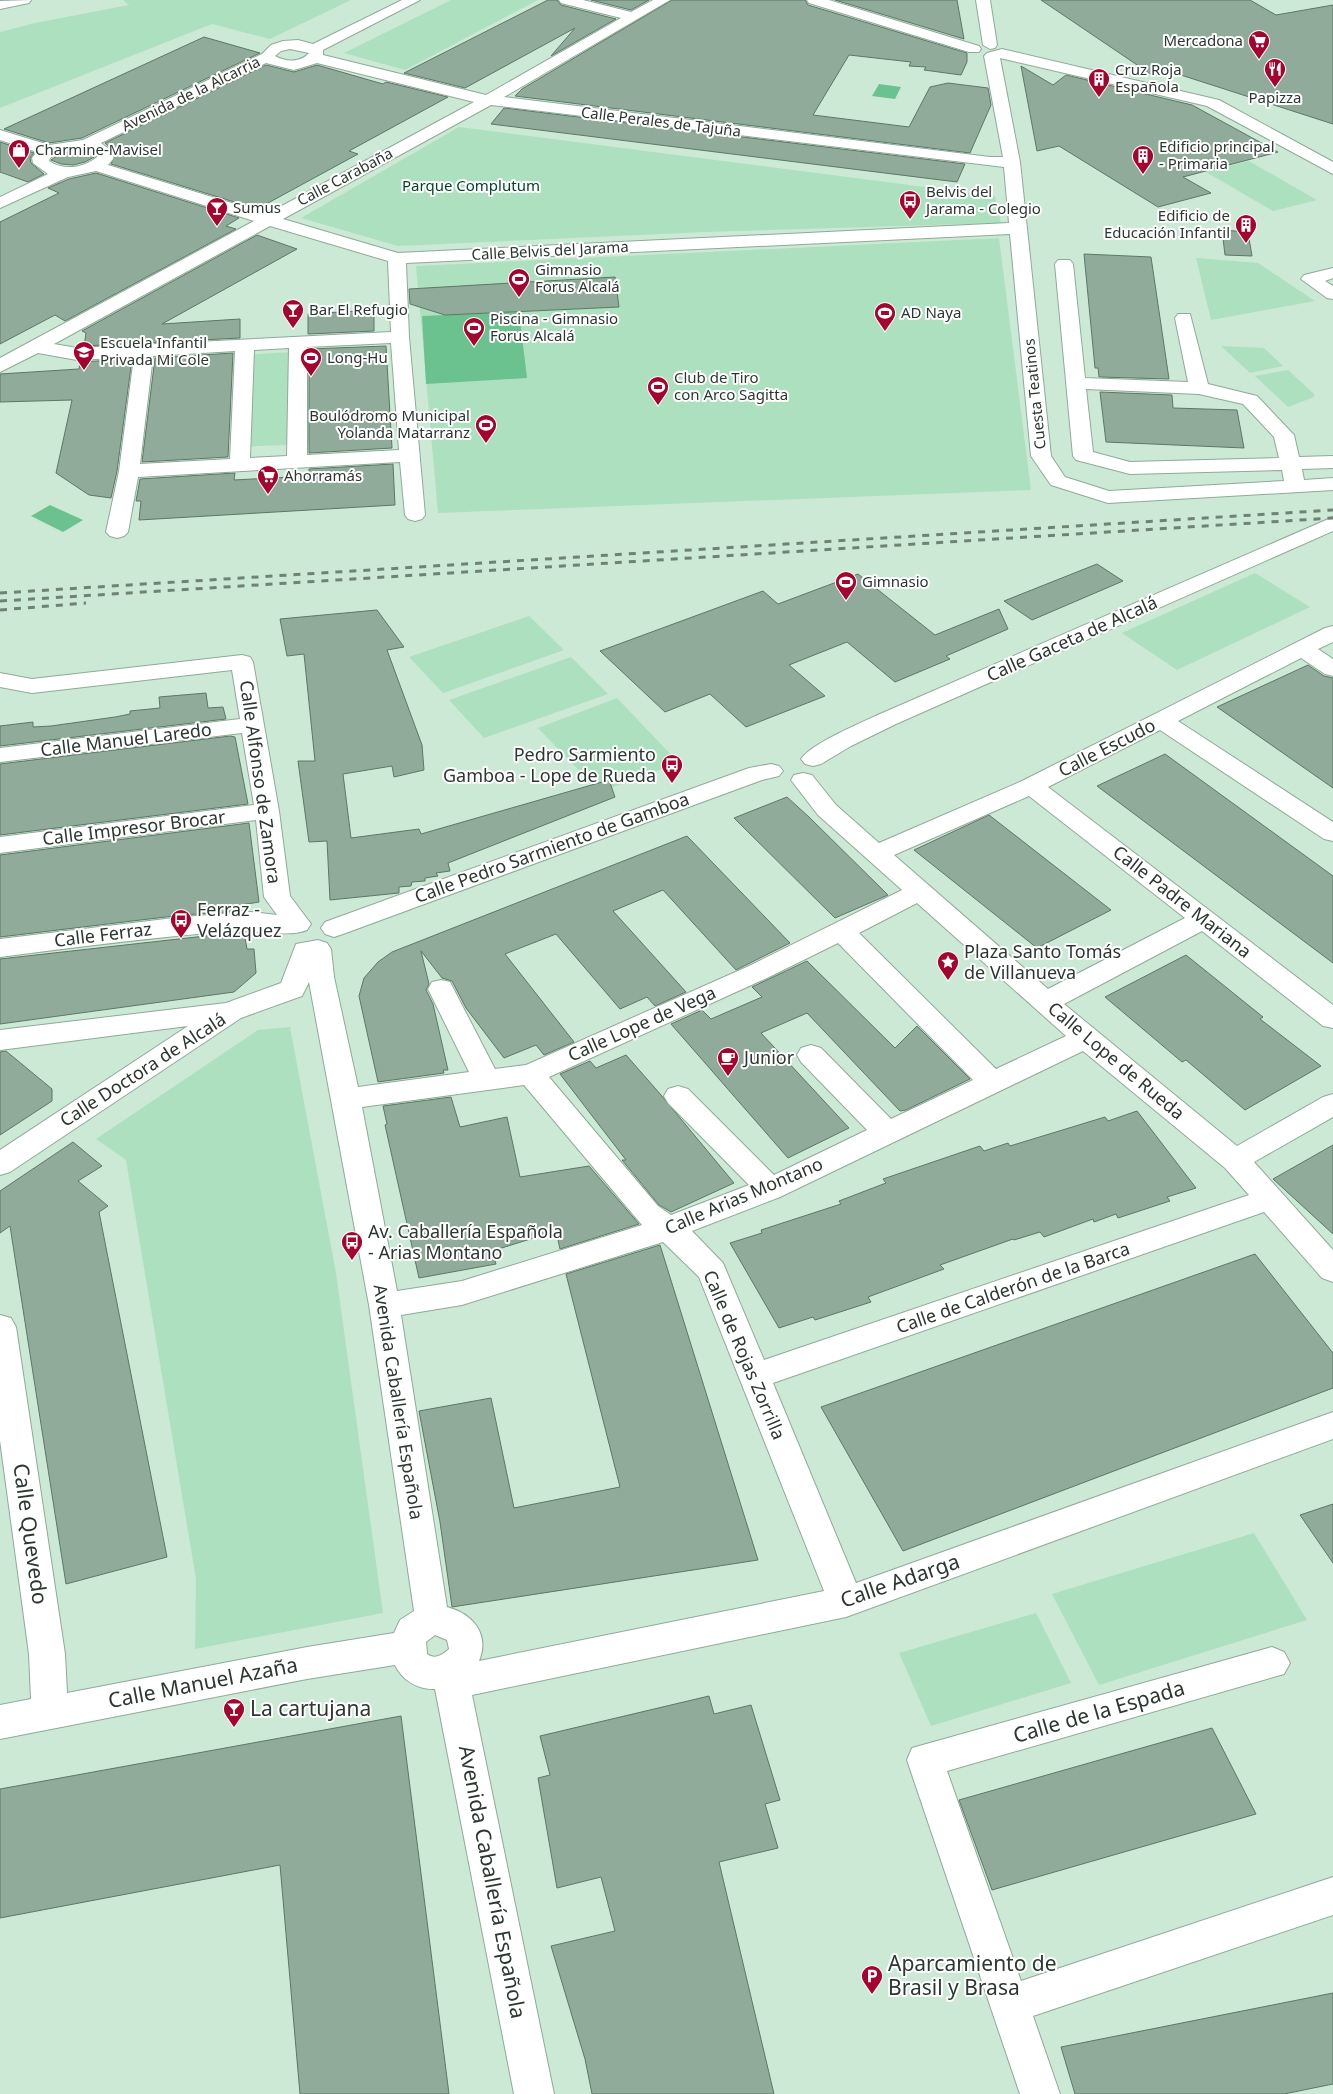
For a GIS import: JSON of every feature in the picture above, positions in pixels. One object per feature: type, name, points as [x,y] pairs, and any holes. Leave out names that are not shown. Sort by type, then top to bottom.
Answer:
[{"type":"street","points":[[0,5],[24,0]]},
{"type":"street","name":"Avenida de la Alcarria","points":[[0,186],[67,145],[87,144],[267,57],[269,52],[276,48],[294,45],[385,0]]},
{"type":"street","name":"Avenida de la Alcarria","points":[[267,57],[272,61],[282,64],[301,63],[414,0]]},
{"type":"street","points":[[566,0],[633,17]]},
{"type":"street","name":"Calle Carabaña","points":[[3,362],[37,347],[487,100],[663,0]]},
{"type":"street","points":[[814,0],[974,49],[983,55],[994,51],[1193,96],[1213,104],[1333,169]]},
{"type":"street","name":"Cuesta Teatinos","points":[[983,0],[994,51],[1012,162],[1041,456],[1058,481],[1108,497],[1333,484]]},
{"type":"street","name":"Avenida de la Alcarria","points":[[294,45],[315,54]]},
{"type":"street","name":"Calle Perales de Tajuña","points":[[315,54],[487,100],[990,162],[1012,162]]},
{"type":"street","name":"Avenida de la Alcarria","points":[[0,203],[65,172],[82,170],[282,64]]},
{"type":"street","points":[[0,135],[46,158]]},
{"type":"street","points":[[87,144],[99,147],[101,159]]},
{"type":"street","name":"Avenida de la Alcarria","points":[[46,158],[65,172]]},
{"type":"street","name":"Calle Belvis del Jarama","points":[[101,159],[266,220],[397,258],[1018,228]]},
{"type":"street","points":[[397,258],[400,337],[415,515]]},
{"type":"street","points":[[1064,264],[1083,456],[1130,468],[1333,462]]},
{"type":"street","points":[[1333,273],[1310,279],[1333,294]]},
{"type":"street","points":[[1184,318],[1199,388]]},
{"type":"street","points":[[37,347],[77,354],[400,337]]},
{"type":"street","points":[[297,461],[298,342]]},
{"type":"street","points":[[240,465],[245,344]]},
{"type":"street","points":[[117,532],[129,471],[144,350]]},
{"type":"street","points":[[1076,384],[1199,388],[1250,400],[1284,435],[1292,463],[1295,487]]},
{"type":"street","points":[[129,471],[409,455]]},
{"type":"street","name":"Calle Gaceta de Alcalá","points":[[793,764],[873,726],[1333,524]]},
{"type":"street","name":"Calle Escudo","points":[[877,853],[1031,786],[1333,633]]},
{"type":"street","points":[[1302,650],[1333,669]]},
{"type":"street","name":"Calle Alfonso de Zamora","points":[[0,680],[32,686],[242,662],[267,810],[277,897],[297,925]]},
{"type":"street","points":[[1162,721],[1333,833]]},
{"type":"street","name":"Calle Manuel Laredo","points":[[0,756],[253,725]]},
{"type":"street","name":"Calle Lope de Rueda","points":[[793,764],[827,810],[1086,1038],[1236,1160],[1333,1270]]},
{"type":"street","name":"Calle Pedro Sarmiento de Gamboa","points":[[319,942],[758,773],[793,764]]},
{"type":"street","name":"Calle Padre Mariana","points":[[1031,786],[1333,1019]]},
{"type":"street","name":"Calle Impresor Brocar","points":[[0,844],[267,810]]},
{"type":"street","name":"Calle Lope de Vega","points":[[346,1099],[487,1082],[531,1074],[758,972],[920,892]]},
{"type":"street","points":[[1046,1002],[1204,919]]},
{"type":"street","name":"Calle Ferraz","points":[[0,948],[251,921],[297,925],[310,920],[322,920],[332,924],[319,942]]},
{"type":"street","points":[[297,925],[290,934],[291,942],[319,942]]},
{"type":"street","points":[[842,931],[992,1082]]},
{"type":"street","name":"Calle Doctora de Alcalá","points":[[0,1164],[231,1011],[293,989],[319,942]]},
{"type":"street","name":"Avenida Caballería Española","points":[[319,942],[321,977],[346,1099],[384,1305],[432,1619]]},
{"type":"street","points":[[441,989],[487,1082]]},
{"type":"street","points":[[0,1040],[231,1011]]},
{"type":"street","name":"Calle Arias Montano","points":[[384,1305],[462,1293],[667,1229],[770,1189],[1086,1038]]},
{"type":"street","points":[[811,1055],[887,1133]]},
{"type":"street","name":"Calle de Rojas Zorrilla","points":[[531,1074],[648,1214],[684,1242],[712,1271],[846,1602]]},
{"type":"street","points":[[678,1096],[770,1189]]},
{"type":"street","points":[[1236,1160],[1333,1104]]},
{"type":"street","name":"Calle de Calderón de la Barca","points":[[755,1376],[1270,1199]]},
{"type":"street","name":"Calle Quevedo","points":[[0,1328],[48,1654],[50,1712]]},
{"type":"street","name":"Calle Adarga","points":[[449,1677],[846,1602],[1333,1425]]},
{"type":"street","points":[[432,1619],[446,1620],[459,1626],[466,1637],[466,1651],[449,1677],[427,1673],[412,1664],[406,1647],[409,1635],[419,1625],[432,1619]]},
{"type":"street","name":"Calle Manuel Azaña","points":[[0,1722],[307,1663],[406,1647]]},
{"type":"street","name":"Calle de la Espada","points":[[1010,2004],[925,1760],[1272,1663]]},
{"type":"street","name":"Avenida Caballería Española","points":[[449,1677],[534,2094]]},
{"type":"street","points":[[1040,2094],[1010,2004],[1333,1896]]},
{"type":"green space","points":[[123,0],[351,0],[270,39],[212,24],[0,108],[0,32],[35,23],[129,5]]},
{"type":"green space","points":[[451,0],[538,0],[405,70],[344,53]]},
{"type":"green space","name":"Parque Complutum","points":[[459,127],[995,196],[1001,223],[704,232],[398,246],[301,218]]},
{"type":"green space","points":[[1249,161],[1317,200],[1273,211],[1206,172]]},
{"type":"green space","points":[[999,238],[1031,490],[438,513],[416,266]]},
{"type":"green space","points":[[1196,258],[1258,263],[1315,301],[1211,320]]},
{"type":"green space","points":[[1221,346],[1264,348],[1283,366],[1250,373]]},
{"type":"green space","points":[[308,351],[309,444],[236,447],[239,355]]},
{"type":"green space","points":[[1288,370],[1314,394],[1314,397],[1288,407],[1255,376]]},
{"type":"green space","points":[[1255,573],[1310,607],[1177,670],[1122,633]]},
{"type":"green space","points":[[529,616],[564,650],[443,693],[409,657]]},
{"type":"green space","points":[[571,657],[608,694],[484,738],[449,700]]},
{"type":"green space","points":[[617,698],[679,763],[600,792],[538,728]]},
{"type":"green space","points":[[290,1027],[336,1273],[383,1613],[195,1649],[196,1579],[126,1160],[96,1139],[258,1030]]},
{"type":"green space","points":[[1254,1533],[1307,1620],[1099,1685],[1052,1594]]},
{"type":"green space","points":[[1036,1613],[1071,1683],[931,1726],[899,1653]]},
{"type":"shaded area","points":[[879,84],[901,87],[895,99],[872,96]]},
{"type":"shaded area","name":"Piscina - Gimnasio Forus Alcalá","points":[[519,312],[527,378],[426,384],[422,316]]},
{"type":"shaded area","points":[[50,505],[83,520],[63,532],[31,516]]},
{"type":"building","points":[[548,0],[557,0],[561,5],[616,19],[551,56],[575,28],[465,88],[404,73]]},
{"type":"building","points":[[591,0],[649,0],[631,10]]},
{"type":"building","points":[[672,0],[805,0],[808,5],[967,53],[967,62],[961,75],[924,70],[926,67],[909,66],[911,62],[849,55],[813,115],[909,127],[930,87],[948,83],[988,88],[991,105],[970,153],[515,96],[522,89]]},
{"type":"building","points":[[835,0],[957,0],[964,39]]},
{"type":"building","points":[[1041,0],[1250,0],[1276,15],[1333,5],[1333,124],[1156,67],[1152,75]]},
{"type":"building","points":[[204,37],[260,53],[82,138],[49,143],[4,129]]},
{"type":"building","points":[[266,65],[294,72],[317,65],[383,84],[386,82],[448,97],[349,151],[358,154],[257,209],[111,164],[116,153],[105,143]]},
{"type":"building","points":[[1021,66],[1053,85],[1066,75],[1192,105],[1278,152],[1183,177],[1211,193],[1158,207],[1059,146],[1037,151]]},
{"type":"building","points":[[504,108],[965,164],[957,182],[491,124]]},
{"type":"building","points":[[0,142],[34,153],[30,158],[31,163],[44,174],[28,182],[0,172]]},
{"type":"building","points":[[89,152],[96,156],[85,162],[73,165],[61,164],[51,160],[61,153]]},
{"type":"building","points":[[96,173],[239,218],[226,226],[236,229],[65,321],[55,315],[0,344],[0,222],[59,193],[48,188],[69,179]]},
{"type":"building","points":[[1222,230],[1248,232],[1252,256],[1225,255]]},
{"type":"building","points":[[257,235],[297,249],[162,324],[240,319],[240,338],[84,346],[86,333],[82,331]]},
{"type":"building","points":[[1084,254],[1151,257],[1169,379],[1099,377],[1098,368],[1095,368]]},
{"type":"building","name":"Gimnasio Forus Alcalá","points":[[615,277],[619,307],[445,315],[410,304],[409,289]]},
{"type":"building","points":[[374,310],[374,331],[308,334],[308,314]]},
{"type":"building","points":[[386,346],[392,448],[309,453],[309,349]]},
{"type":"building","points":[[233,353],[228,457],[142,462],[155,358]]},
{"type":"building","points":[[132,359],[117,471],[111,498],[89,495],[56,473],[72,400],[0,402],[0,374],[79,369],[80,362]]},
{"type":"building","points":[[1100,392],[1172,395],[1173,408],[1237,410],[1244,448],[1106,442]]},
{"type":"building","name":"Ahorramás","points":[[393,464],[395,505],[139,520],[141,501],[136,501],[140,479],[235,473],[234,480],[309,476],[309,469]]},
{"type":"building","points":[[1097,564],[1123,581],[1032,620],[1004,601]]},
{"type":"building","points":[[858,574],[935,635],[999,609],[1008,629],[946,656],[950,659],[895,682],[847,642],[789,665],[825,696],[746,727],[710,694],[665,712],[600,651],[763,591],[778,604]]},
{"type":"building","points":[[377,610],[404,647],[387,650],[422,745],[424,770],[394,777],[392,766],[343,774],[351,838],[419,829],[421,834],[609,780],[615,797],[448,863],[450,871],[436,873],[438,876],[425,878],[425,881],[412,882],[411,886],[399,887],[399,893],[330,900],[327,841],[309,842],[298,761],[315,761],[304,654],[287,656],[280,619]]},
{"type":"building","points":[[1308,665],[1324,676],[1333,678],[1333,788],[1217,707]]},
{"type":"building","points":[[206,693],[208,708],[223,707],[226,719],[0,746],[0,726],[33,722],[33,727],[51,726],[115,717],[130,714],[130,711],[160,708],[159,697]]},
{"type":"building","points":[[230,736],[235,737],[248,804],[0,835],[0,764]]},
{"type":"building","points":[[1165,754],[1333,876],[1333,963],[1097,786]]},
{"type":"building","points":[[787,797],[888,895],[835,918],[734,818]]},
{"type":"building","points":[[989,815],[1111,910],[1037,948],[914,850]]},
{"type":"building","points":[[249,823],[259,902],[241,905],[242,911],[182,915],[0,937],[0,855]]},
{"type":"building","points":[[687,836],[790,943],[736,970],[663,890],[613,911],[686,992],[655,1006],[647,997],[620,1009],[556,934],[505,954],[574,1042],[544,1055],[536,1045],[504,1058],[466,1008],[452,981],[442,978],[421,951],[429,984],[426,990],[433,1004],[448,1070],[443,1070],[444,1073],[378,1082],[359,996],[364,978],[378,962],[392,952]]},
{"type":"building","points":[[244,933],[247,949],[254,949],[256,973],[234,992],[0,1024],[0,959]]},
{"type":"building","points":[[1186,955],[1263,1017],[1260,1019],[1321,1066],[1245,1110],[1186,1060],[1182,1062],[1105,997]]},
{"type":"building","points":[[807,961],[895,1048],[917,1026],[970,1079],[906,1110],[900,1111],[807,1013],[761,1033],[849,1128],[788,1158],[671,1024],[702,1010],[711,1019],[762,997],[752,987]]},
{"type":"building","points":[[6,1051],[52,1089],[52,1101],[0,1135],[0,1052]]},
{"type":"building","points":[[626,1055],[734,1183],[671,1212],[659,1205],[622,1160],[626,1160],[560,1074],[590,1061],[596,1068]]},
{"type":"building","points":[[451,1097],[460,1127],[507,1117],[520,1177],[589,1166],[639,1224],[560,1249],[556,1231],[492,1251],[496,1264],[419,1278],[385,1125],[387,1124],[383,1106]]},
{"type":"building","points":[[1137,1111],[1196,1188],[1167,1197],[1170,1201],[1118,1218],[1116,1214],[1094,1222],[1093,1219],[1044,1237],[1040,1232],[1013,1239],[940,1265],[944,1269],[868,1297],[871,1302],[815,1320],[813,1317],[779,1328],[730,1243],[762,1233],[761,1230],[841,1204],[839,1201],[886,1183],[883,1179],[980,1146],[984,1151],[1008,1143],[1010,1146],[1105,1117],[1108,1121]]},
{"type":"building","points":[[73,1142],[102,1166],[78,1181],[108,1206],[99,1212],[167,1557],[66,1584],[10,1226],[0,1233],[0,1191]]},
{"type":"building","points":[[1333,1145],[1333,1234],[1273,1179]]},
{"type":"building","points":[[660,1245],[758,1560],[452,1607],[440,1522],[419,1411],[491,1398],[514,1508],[620,1487],[566,1274]]},
{"type":"building","points":[[1255,1254],[1333,1353],[1333,1388],[903,1551],[821,1407]]},
{"type":"building","points":[[1333,1504],[1333,1563],[1300,1515]]},
{"type":"building","points":[[709,1696],[714,1714],[751,1705],[780,1800],[765,1804],[778,1848],[719,1862],[774,2094],[592,2094],[585,2059],[551,1946],[615,1931],[601,1877],[557,1888],[538,1778],[550,1775],[540,1736]]},
{"type":"building","points":[[401,1716],[449,2094],[300,2094],[280,1865],[0,1918],[0,1789]]},
{"type":"building","points":[[1212,1728],[1256,1814],[992,1890],[959,1800]]},
{"type":"building","points":[[1333,1993],[1333,2084],[1284,2094],[1075,2094],[1061,2047]]},
{"type":"railway","points":[[0,593],[1333,510]]},
{"type":"railway","points":[[0,601],[1333,518]]},
{"type":"railway","points":[[0,610],[86,603]]},
{"type":"place","name":"Mercadona","points":[[1259,60]]},
{"type":"place","name":"Papizza","points":[[1275,88]]},
{"type":"place","name":"Cruz Roja Española","points":[[1099,98]]},
{"type":"place","name":"Charmine-Mavisel","points":[[19,169]]},
{"type":"place","name":"Edificio principal - Primaria","points":[[1143,175]]},
{"type":"place","name":"Belvis del Jarama - Colegio","points":[[910,220]]},
{"type":"place","name":"Sumus","points":[[217,227]]},
{"type":"place","name":"Edificio de Educación Infantil","points":[[1246,244]]},
{"type":"place","name":"Gimnasio Forus Alcalá","points":[[519,298]]},
{"type":"place","name":"Bar El Refugio","points":[[293,329]]},
{"type":"place","name":"AD Naya","points":[[885,332]]},
{"type":"place","name":"Piscina - Gimnasio Forus Alcalá","points":[[474,347]]},
{"type":"place","name":"Escuela Infantil Privada Mi Cole","points":[[84,371]]},
{"type":"place","name":"Long-Hu","points":[[311,377]]},
{"type":"place","name":"Club de Tiro con Arco Sagitta","points":[[658,406]]},
{"type":"place","name":"Boulódromo Municipal Yolanda Matarranz","points":[[486,444]]},
{"type":"place","name":"Ahorramás","points":[[268,495]]},
{"type":"place","name":"Gimnasio","points":[[846,601]]},
{"type":"place","name":"Pedro Sarmiento Gamboa - Lope de Rueda","points":[[672,784]]},
{"type":"place","name":"Ferraz - Velázquez","points":[[181,939]]},
{"type":"place","name":"Plaza Santo Tomás de Villanueva","points":[[948,981]]},
{"type":"place","name":"Junior","points":[[728,1077]]},
{"type":"place","name":"Av. Caballería Española - Arias Montano","points":[[352,1261]]},
{"type":"place","name":"La cartujana","points":[[234,1728]]},
{"type":"place","name":"Aparcamiento de Brasil y Brasa","points":[[872,1995]]}]
